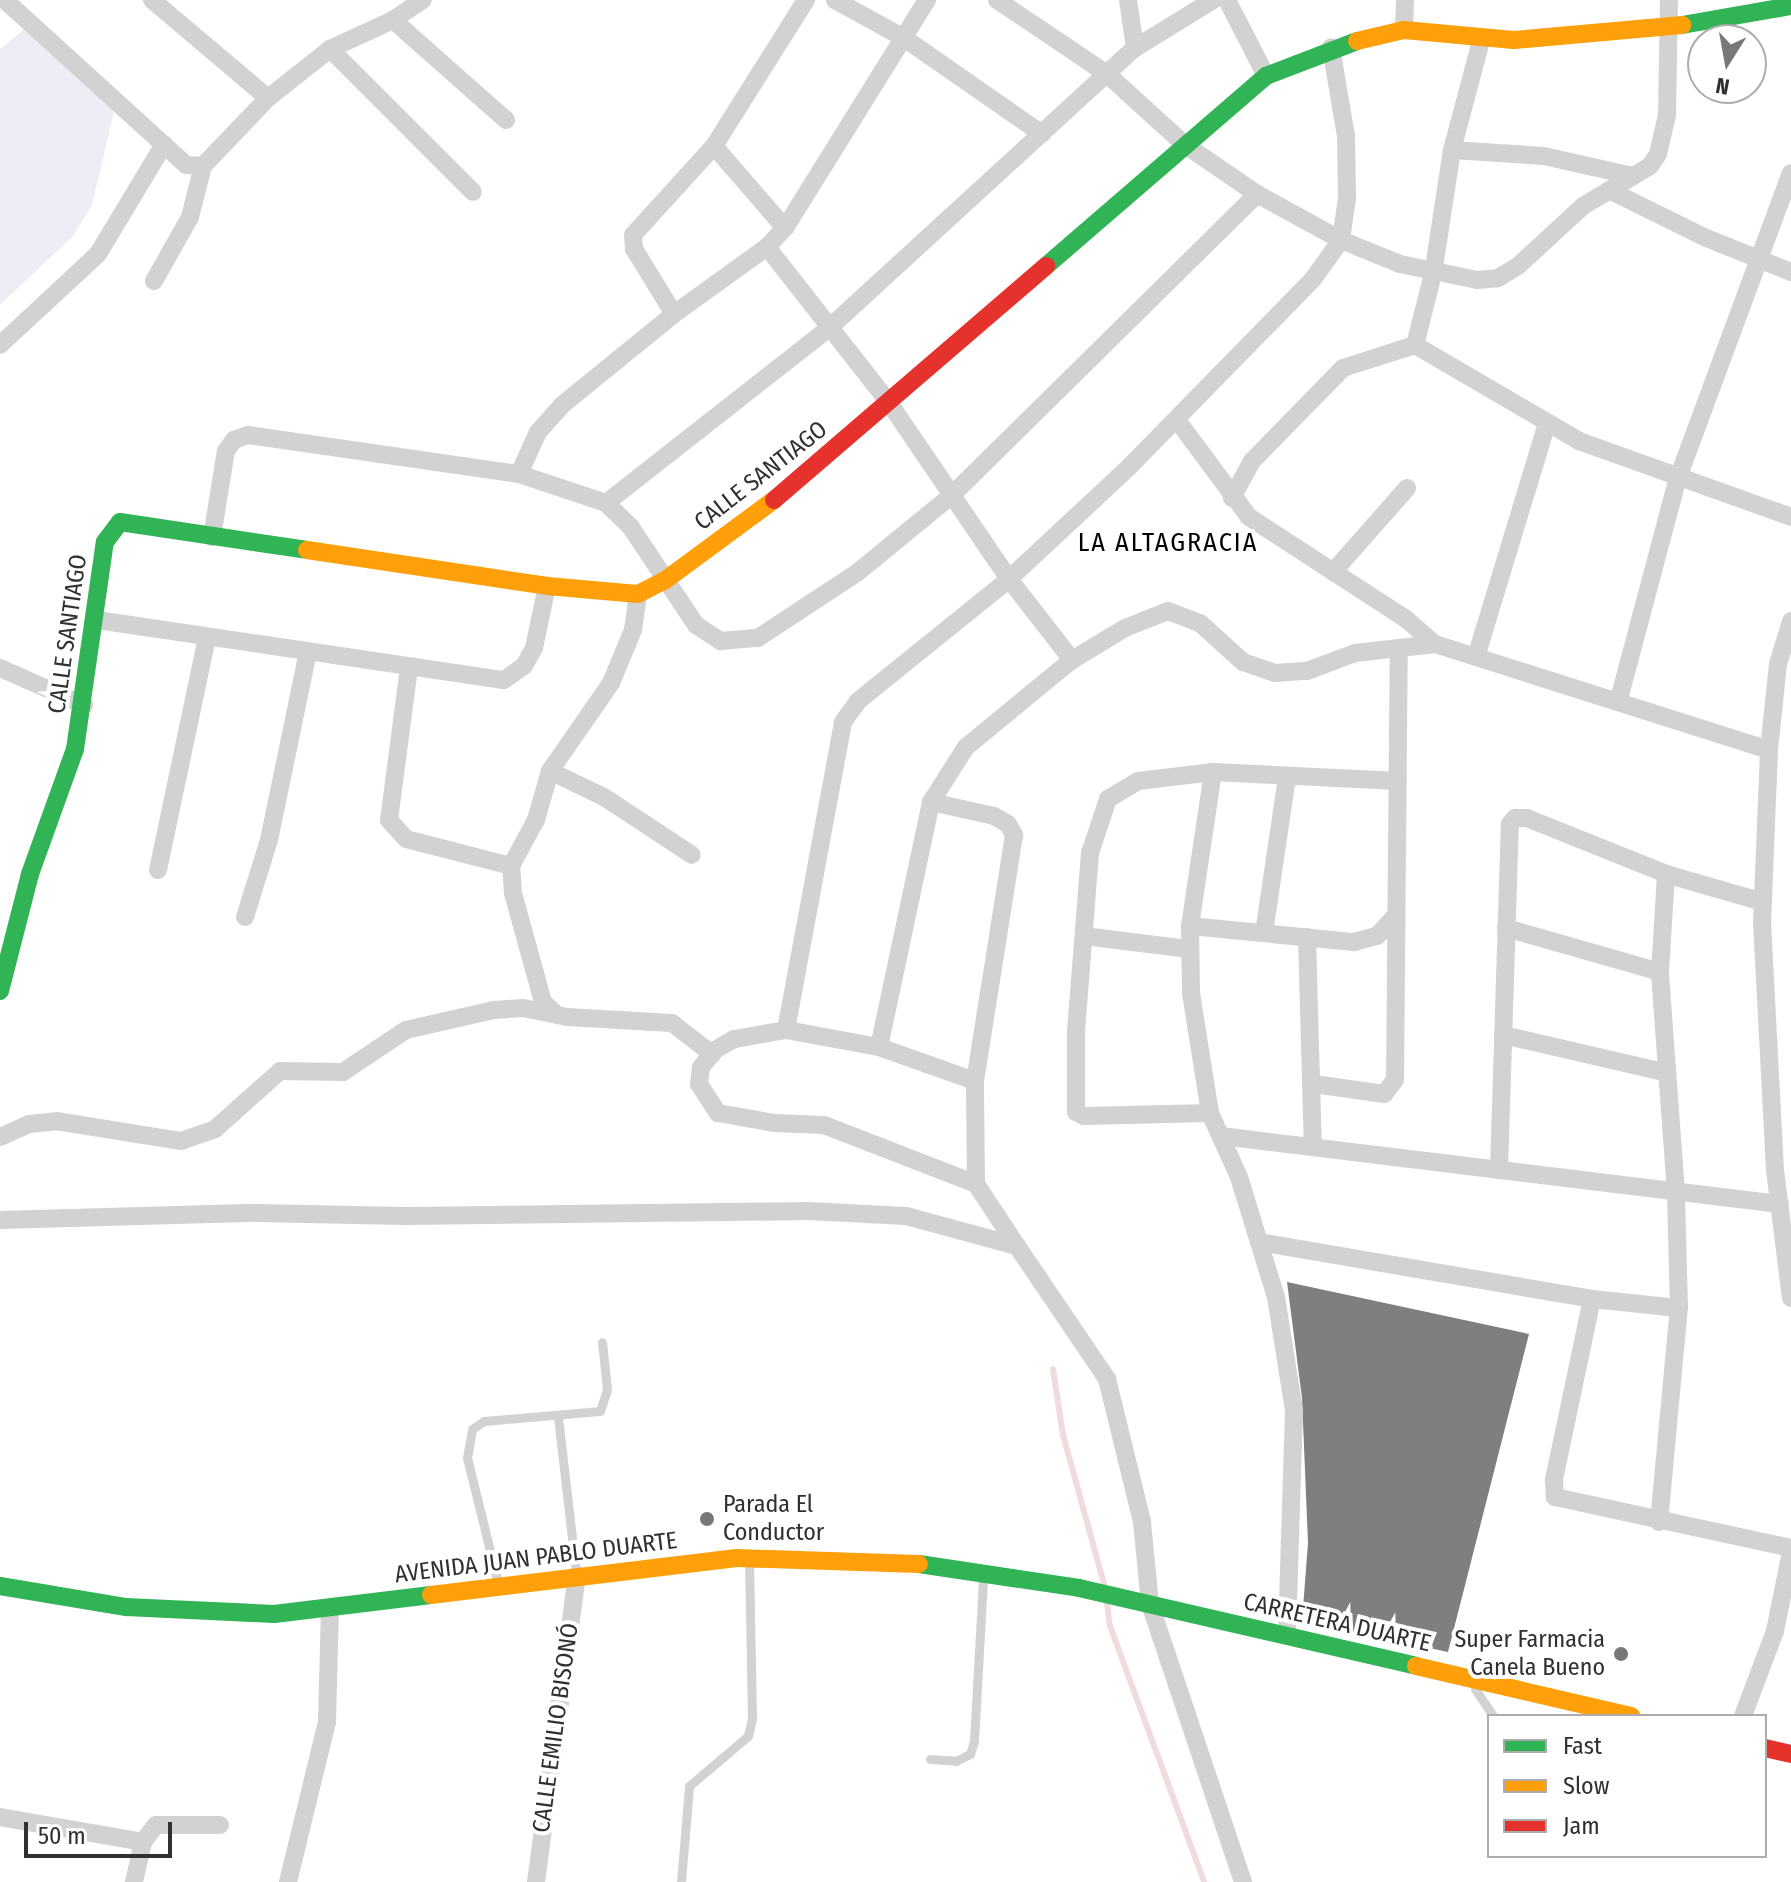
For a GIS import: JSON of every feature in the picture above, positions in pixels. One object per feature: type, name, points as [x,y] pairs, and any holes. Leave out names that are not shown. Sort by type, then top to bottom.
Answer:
[{"type":"street","points":[[152,0],[268,98]]},
{"type":"street","points":[[154,281],[190,217],[203,166],[268,98],[330,49],[393,20],[423,0]]},
{"type":"street","points":[[674,314],[634,249],[633,235],[714,146],[806,0]]},
{"type":"street","points":[[835,0],[904,38],[1042,134]]},
{"type":"street","points":[[519,474],[538,432],[562,405],[674,314],[767,247],[785,228],[927,0]]},
{"type":"street","points":[[997,0],[1107,74],[1184,144],[1257,194],[1341,240],[1433,274],[1498,278],[1609,190],[1650,166],[1663,142],[1669,0]]},
{"type":"street","points":[[1128,0],[1135,48]]},
{"type":"street","points":[[606,503],[828,329],[1135,48],[1213,0]]},
{"type":"street","points":[[1227,0],[1266,76]]},
{"type":"street","points":[[1404,30],[1405,0]]},
{"type":"street","points":[[5,4],[186,165],[203,166]]},
{"type":"street","name":"CALLE SANTIAGO","points":[[0,991],[30,874],[58,802],[84,705],[105,542],[113,527],[131,521],[212,537],[547,586],[638,594],[664,581],[780,496],[1266,76],[1331,47],[1404,30],[1457,31],[1481,41],[1667,28],[1791,6]]},
{"type":"street","points":[[393,20],[506,120]]},
{"type":"street","points":[[1415,345],[1433,274],[1452,150],[1481,41]]},
{"type":"street","points":[[786,1030],[843,722],[858,701],[1009,579],[1177,420],[1313,279],[1341,240],[1349,163],[1331,47]]},
{"type":"street","points":[[330,49],[473,192]]},
{"type":"street","points":[[0,345],[98,254],[164,144]]},
{"type":"street","points":[[714,146],[785,228]]},
{"type":"street","points":[[1452,150],[1544,156],[1633,176]]},
{"type":"street","points":[[1619,699],[1678,478],[1755,260],[1791,173]]},
{"type":"street","points":[[1609,190],[1755,260],[1791,272]]},
{"type":"street","points":[[212,537],[226,451],[234,440],[248,435],[519,474],[606,503],[630,526],[664,581],[709,636],[739,643],[758,638],[858,572],[952,495],[1257,194]]},
{"type":"street","points":[[767,247],[828,329],[890,404],[1009,579],[1072,660]]},
{"type":"street","points":[[1232,498],[1252,461],[1343,368],[1415,345],[1579,441],[1791,517]]},
{"type":"street","points":[[1177,420],[1249,517],[1413,624],[1435,644]]},
{"type":"street","points":[[1476,657],[1547,423]]},
{"type":"street","points":[[1333,572],[1407,488]]},
{"type":"street","points":[[97,620],[489,681],[516,675],[534,648],[547,586]]},
{"type":"street","points":[[556,1014],[543,1002],[513,893],[511,866],[536,820],[550,771],[611,683],[633,630],[638,594]]},
{"type":"street","points":[[879,1047],[931,802],[966,747],[1072,660],[1139,621],[1168,611],[1200,623],[1243,662],[1275,673],[1307,671],[1355,653],[1435,644],[1619,699],[1769,750]]},
{"type":"street","points":[[1791,621],[1769,750],[1763,902],[1767,1066],[1791,1298]]},
{"type":"street","points":[[158,870],[207,637]]},
{"type":"street","points":[[1314,1084],[1384,1094],[1392,1090],[1399,648]]},
{"type":"street","points":[[245,917],[269,840],[308,652]]},
{"type":"street","points":[[0,668],[84,705]]},
{"type":"street","points":[[409,668],[389,820],[406,839],[511,866]]},
{"type":"street","points":[[550,771],[604,797],[692,855]]},
{"type":"street","points":[[1210,1113],[1076,1112],[1090,853],[1108,799],[1138,781],[1213,772],[1398,781]]},
{"type":"street","points":[[1213,772],[1190,926],[1191,993],[1210,1113],[1221,1136],[1276,1297],[1294,1411],[1287,1636]]},
{"type":"street","points":[[1264,933],[1287,778]]},
{"type":"street","points":[[931,802],[994,816],[1008,824],[1014,835],[975,1081],[976,1184],[1107,1379],[1142,1522],[1150,1604],[1243,1882]]},
{"type":"street","points":[[1499,1170],[1510,824],[1515,818],[1527,818],[1666,874],[1763,902]]},
{"type":"street","points":[[1659,1522],[1679,1308],[1676,1192],[1660,972],[1666,874]]},
{"type":"street","points":[[1190,926],[1354,942],[1377,936],[1393,918]]},
{"type":"street","points":[[1506,928],[1660,972]]},
{"type":"street","points":[[1084,936],[1189,949]]},
{"type":"street","points":[[1307,937],[1314,1084],[1313,1147]]},
{"type":"street","points":[[0,1137],[29,1124],[56,1121],[181,1141],[215,1129],[280,1071],[343,1072],[406,1030],[523,1008],[556,1014],[672,1023],[712,1054]]},
{"type":"street","points":[[975,1081],[879,1047],[786,1030],[734,1039],[712,1054],[701,1067],[699,1084],[718,1113],[774,1123],[824,1125],[976,1184]]},
{"type":"street","points":[[1503,1035],[1667,1073]]},
{"type":"street","points":[[1221,1136],[1780,1204]]},
{"type":"street","points":[[0,1220],[256,1213],[405,1216],[808,1211],[906,1216],[1017,1246]]},
{"type":"street","points":[[1259,1242],[1592,1299],[1679,1308]]},
{"type":"street","points":[[1592,1299],[1554,1480],[1555,1497],[1791,1550],[1775,1631],[1744,1714]]},
{"type":"street","name":"AVENIDA JUAN PABLO DUARTE","points":[[0,1586],[140,1608],[274,1614],[577,1575],[749,1558],[894,1560],[983,1570],[1079,1588]]},
{"type":"street","name":"CALLE EMILIO BISONÓ","points":[[536,1882],[577,1575]]},
{"type":"street","name":"CARRETERA DUARTE","points":[[1079,1588],[1622,1714]]},
{"type":"street","points":[[288,1882],[327,1722],[330,1609]]},
{"type":"street","points":[[1767,1748],[1791,1754]]},
{"type":"street","points":[[0,1817],[143,1842]]},
{"type":"street","points":[[134,1882],[143,1842],[164,1822],[220,1825]]},
{"type":"lane","points":[[499,1586],[466,1443],[472,1429],[484,1421],[600,1411],[607,1389],[602,1342]]},
{"type":"lane","points":[[558,1417],[577,1575]]},
{"type":"lane","points":[[682,1881],[689,1786],[748,1736],[752,1718],[749,1558]]},
{"type":"lane","points":[[930,1759],[956,1761],[970,1754],[974,1741],[983,1570]]},
{"type":"lane","points":[[1456,1675],[1474,1688],[1492,1714]]},
{"type":"shaded area","points":[[34,21],[118,95],[92,205],[73,236],[0,305],[0,49]]},
{"type":"building","points":[[1287,1282],[1529,1334],[1448,1652],[1302,1621],[1308,1543],[1302,1398]]},
{"type":"waterway","points":[[1053,1369],[1063,1435],[1104,1584]]},
{"type":"waterway","points":[[1107,1603],[1110,1626],[1204,1882]]},
{"type":"traffic: fast","points":[[1682,25],[1791,6]]},
{"type":"traffic: fast","points":[[1046,266],[1266,76],[1357,41]]},
{"type":"traffic: fast","points":[[0,991],[30,874],[75,749],[105,542],[120,522],[307,550]]},
{"type":"traffic: fast","points":[[919,1564],[1079,1588],[1416,1666]]},
{"type":"traffic: fast","points":[[0,1586],[126,1607],[274,1614],[431,1595]]},
{"type":"traffic: slow","points":[[1357,41],[1404,30],[1514,40],[1682,25]]},
{"type":"traffic: slow","points":[[307,550],[547,586],[638,594],[664,581],[774,500]]},
{"type":"traffic: slow","points":[[431,1595],[737,1558],[919,1564]]},
{"type":"traffic: slow","points":[[1416,1666],[1622,1714]]},
{"type":"traffic: jam","points":[[774,500],[1046,266]]},
{"type":"traffic: jam","points":[[1767,1748],[1791,1754]]},
{"type":"place","name":"Parada El Conductor","points":[[707,1519]]},
{"type":"place","name":"Super Farmacia Canela Bueno","points":[[1621,1654]]},
{"type":"district","name":"LA ALTAGRACIA","points":[[1168,543]]}]
